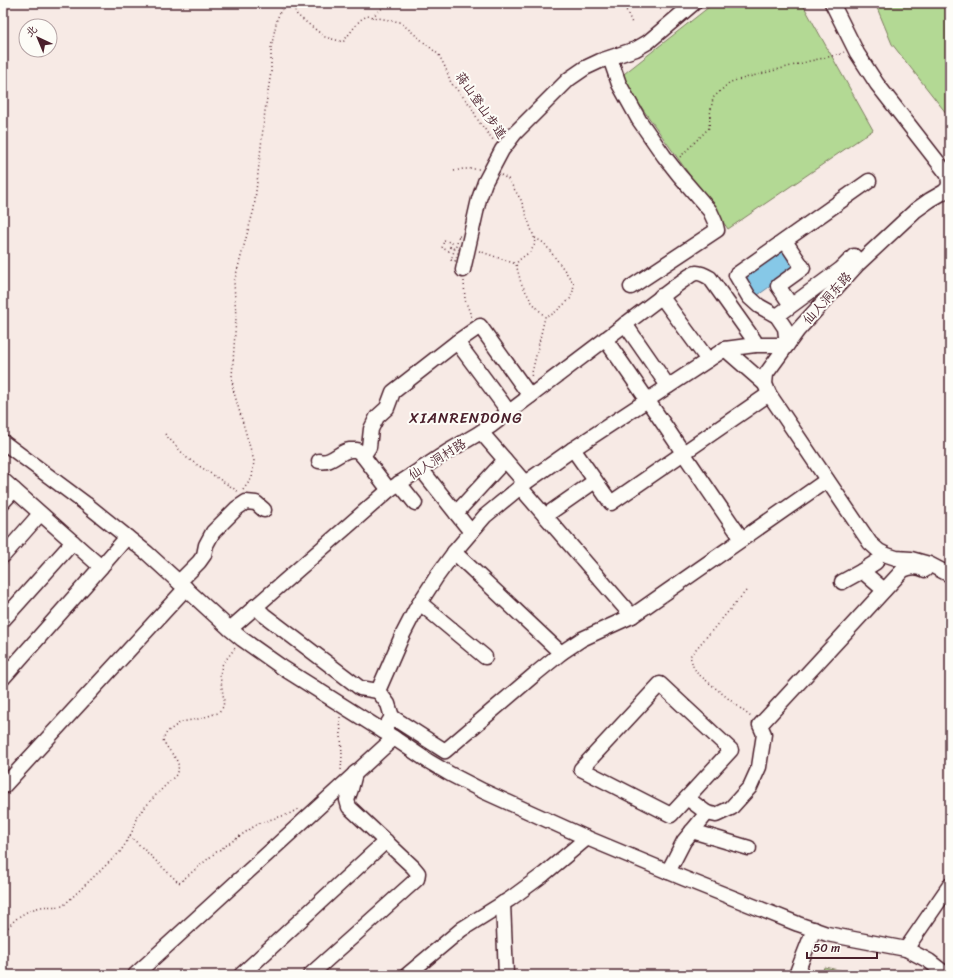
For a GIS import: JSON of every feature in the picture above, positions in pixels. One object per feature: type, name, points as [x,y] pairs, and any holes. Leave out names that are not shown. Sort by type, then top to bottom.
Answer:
[{"type":"street","points":[[463,270],[461,248],[485,182],[502,150],[515,133],[569,79],[585,68],[636,49],[648,42],[694,3]]},
{"type":"street","name":"仙人洞东路","points":[[767,389],[766,374],[798,330],[857,265],[916,210],[944,192],[950,183],[948,175],[877,84],[854,47],[832,3]]},
{"type":"street","points":[[610,58],[619,84],[639,120],[664,156],[710,211],[717,230],[631,287]]},
{"type":"street","points":[[378,691],[402,636],[420,603],[454,552],[485,516],[522,485],[573,449],[725,349],[755,345],[787,345],[785,328],[777,316],[759,306],[749,297],[736,275],[869,181]]},
{"type":"street","points":[[785,241],[804,268],[778,286],[791,305]]},
{"type":"street","points":[[777,316],[841,269],[854,256]]},
{"type":"street","name":"仙人洞村路","points":[[230,629],[394,486],[492,425],[509,412],[528,393],[605,339],[661,296],[697,272],[710,278],[754,340],[755,345]]},
{"type":"street","points":[[661,296],[708,360]]},
{"type":"street","points":[[625,324],[668,386]]},
{"type":"street","points":[[363,456],[369,447],[371,429],[377,417],[387,408],[393,392],[480,326],[528,393]]},
{"type":"street","points":[[605,339],[742,539]]},
{"type":"street","points":[[457,342],[509,412]]},
{"type":"street","points":[[725,349],[767,389],[870,543],[879,551],[887,555],[929,564],[950,575]]},
{"type":"street","points":[[573,449],[611,503],[683,454],[767,389]]},
{"type":"street","points":[[481,432],[505,460],[544,516],[632,616]]},
{"type":"street","points":[[3,442],[86,504],[127,537],[183,585],[242,639],[283,668],[450,774],[483,791],[587,838],[668,872],[827,934],[906,950],[929,961],[947,975]]},
{"type":"street","points":[[319,461],[324,462],[341,453],[357,450],[394,486],[415,503]]},
{"type":"street","points":[[456,512],[505,460]]},
{"type":"street","points":[[421,468],[471,532]]},
{"type":"street","points":[[3,480],[101,567]]},
{"type":"street","points":[[392,717],[445,751],[562,653],[582,639],[632,616],[827,480]]},
{"type":"street","points":[[544,516],[595,481]]},
{"type":"street","points":[[3,502],[14,490]]},
{"type":"street","points":[[3,787],[183,585],[204,555],[206,545],[213,532],[237,508],[246,502],[256,502],[264,510]]},
{"type":"street","points":[[3,556],[40,514]]},
{"type":"street","points":[[6,669],[127,537]]},
{"type":"street","points":[[3,620],[73,542]]},
{"type":"street","points":[[454,552],[562,653]]},
{"type":"street","points":[[842,582],[876,562]]},
{"type":"street","points":[[687,798],[707,813],[716,815],[731,808],[750,787],[759,767],[764,734],[760,725],[903,570],[911,567],[922,568],[950,582]]},
{"type":"street","points":[[862,571],[884,590]]},
{"type":"street","points":[[420,603],[486,657]]},
{"type":"street","points":[[135,975],[355,773],[388,735],[392,717],[388,704],[378,691],[360,688],[264,615],[256,606]]},
{"type":"street","points":[[660,684],[732,750],[687,798],[671,815],[581,769],[660,684]]},
{"type":"street","points":[[310,975],[417,879],[418,873],[413,867],[348,807],[347,800],[355,773]]},
{"type":"street","points":[[668,872],[684,841],[707,813]]},
{"type":"street","points":[[692,831],[750,848]]},
{"type":"street","points":[[407,975],[462,929],[503,903],[544,874],[587,838]]},
{"type":"street","points":[[241,975],[386,841]]},
{"type":"street","points":[[906,950],[950,884]]},
{"type":"street","points":[[503,903],[506,975]]},
{"type":"street","points":[[796,975],[814,929]]},
{"type":"path","points":[[165,434],[187,458],[241,493],[252,478],[254,461],[233,389],[232,376],[236,318],[234,282],[254,209],[265,110],[271,72],[271,48],[277,19],[281,10],[289,3]]},
{"type":"path","points":[[292,3],[297,15],[325,37],[343,42],[360,20],[367,16],[372,17],[388,3]]},
{"type":"path","points":[[623,3],[632,23]]},
{"type":"path","name":"蒋山登山步道","points":[[372,17],[400,22],[439,55],[451,83],[471,106],[479,122],[502,150]]},
{"type":"path","points":[[679,175],[677,160],[708,128],[713,98],[730,82],[841,54],[854,47]]},
{"type":"path","points":[[454,171],[462,168],[491,169],[508,179],[521,200],[535,244],[531,251],[516,264]]},
{"type":"path","points":[[534,237],[544,243],[574,284],[574,291],[570,299],[553,314],[545,316]]},
{"type":"path","points":[[450,247],[452,243],[444,240],[442,248],[449,250],[450,247],[461,248],[516,264]]},
{"type":"path","points":[[516,264],[521,283],[531,301],[545,316]]},
{"type":"path","points":[[463,270],[465,300],[472,317],[480,326]]},
{"type":"path","points":[[528,393],[545,316]]},
{"type":"path","points":[[746,591],[690,656],[697,673],[760,725]]},
{"type":"path","points":[[3,934],[22,914],[41,907],[63,906],[120,852],[130,836],[137,816],[176,775],[179,766],[163,740],[167,732],[181,722],[218,713],[223,707],[224,701],[220,675],[222,665],[242,639]]},
{"type":"path","points":[[340,704],[342,755],[341,770]]},
{"type":"path","points":[[130,836],[179,883],[214,854],[259,823],[289,814],[302,806]]},
{"type":"green space","points":[[714,3],[802,3],[873,130],[728,229],[620,77]]},
{"type":"green space","points":[[875,3],[950,3],[950,118],[892,44]]},
{"type":"green space","points":[[824,967],[863,975],[822,975]]},
{"type":"water","points":[[782,247],[795,264],[793,270],[758,295],[751,293],[743,276]]},
{"type":"district","name":"XIANRENDONG","points":[[466,418]]}]
